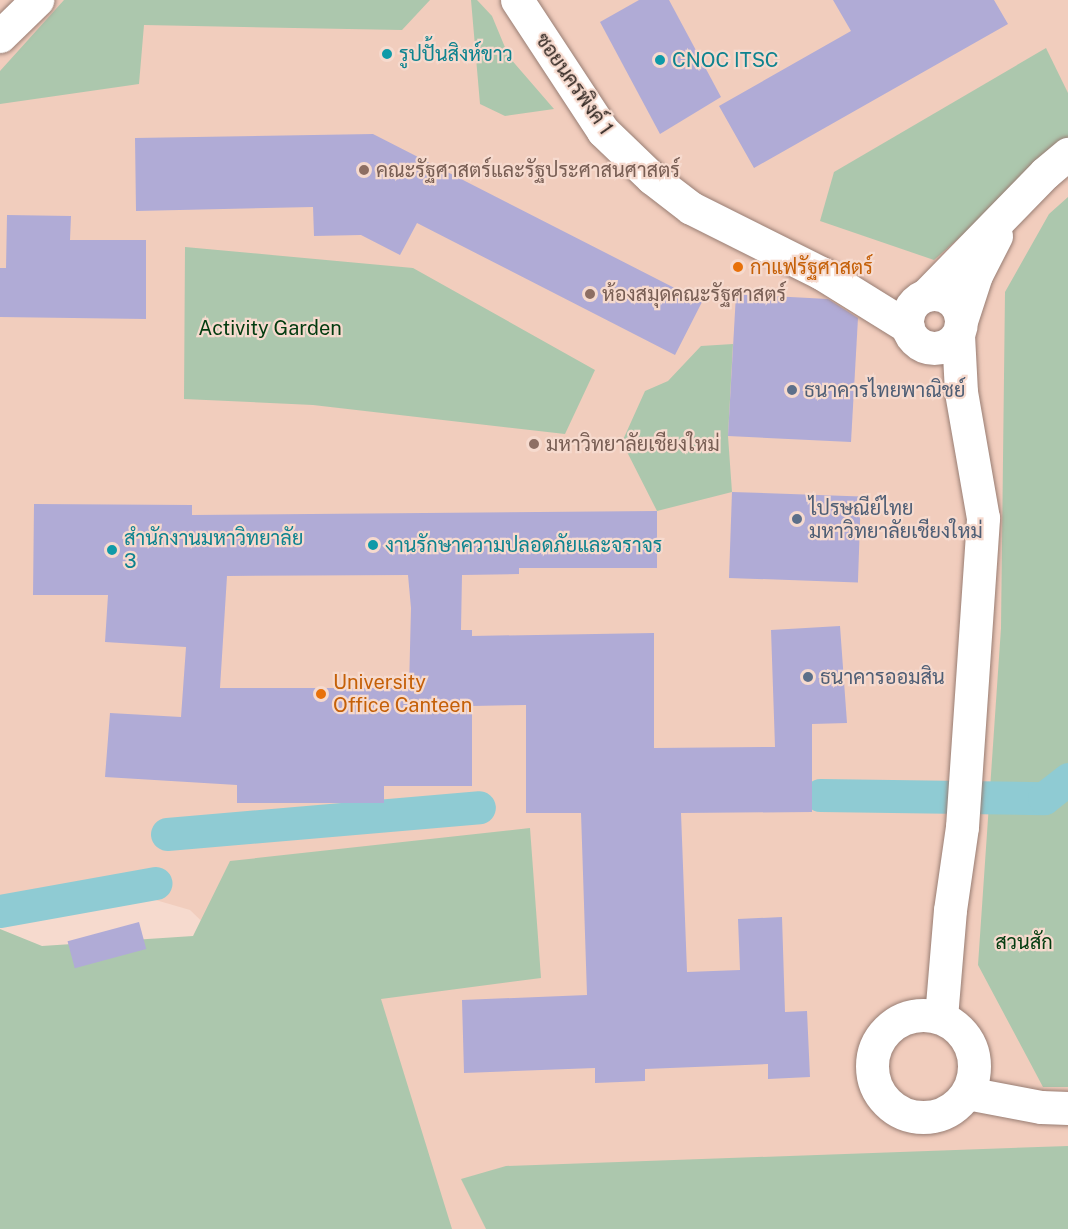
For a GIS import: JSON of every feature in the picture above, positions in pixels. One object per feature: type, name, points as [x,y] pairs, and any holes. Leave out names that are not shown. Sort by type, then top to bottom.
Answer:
[{"type":"street","points":[[0,36],[36,0]]},
{"type":"street","name":"ซอยนครพิงค์ 1","points":[[517,0],[603,131],[652,178],[691,208],[822,273],[917,316]]},
{"type":"street","points":[[917,316],[1045,173],[1068,154]]},
{"type":"street","points":[[917,316],[934,348],[951,342],[960,327],[976,275],[997,233],[1019,202]]},
{"type":"street","points":[[917,316],[948,297],[959,309],[961,392],[983,518],[980,600],[964,778],[962,827],[950,910],[941,1017]]},
{"type":"street","points":[[917,316],[970,449]]},
{"type":"street","points":[[918,1014],[941,1017],[957,1026],[969,1041],[975,1058],[974,1076],[967,1093],[954,1107],[924,1118],[908,1116],[883,1099],[874,1082],[872,1062],[877,1043],[888,1028],[904,1018],[918,1014]]},
{"type":"street","points":[[967,1093],[1041,1107],[1068,1108]]},
{"type":"shaded area","name":"มหาวิทยาลัยเชียงใหม่","points":[[0,0],[1068,0],[1068,1229],[368,1229],[247,965],[190,910],[111,887],[0,915]]},
{"type":"green space","points":[[64,0],[430,0],[402,30],[144,25],[139,84],[0,104],[0,71]]},
{"type":"green space","points":[[471,0],[477,0],[492,16],[509,57],[554,109],[505,116],[480,104]]},
{"type":"green space","points":[[1046,48],[1068,93],[1068,142],[934,260],[820,221],[834,172]]},
{"type":"green space","name":"สวนสัก","points":[[1068,197],[1068,1087],[1043,1087],[978,965],[1001,628],[1005,292],[1049,214]]},
{"type":"green space","name":"Activity Garden","points":[[185,247],[413,268],[595,370],[565,434],[313,405],[184,399]]},
{"type":"green space","points":[[733,344],[728,436],[732,492],[657,511],[622,442],[645,391],[668,381],[701,346]]},
{"type":"green space","points":[[530,828],[541,978],[381,999],[452,1229],[0,1229],[0,929],[42,946],[193,936],[230,861]]},
{"type":"green space","points":[[1068,1146],[1068,1229],[486,1229],[461,1179],[506,1166]]},
{"type":"building","name":"CNOC ITSC","points":[[639,0],[669,0],[721,97],[660,134],[600,22]]},
{"type":"building","points":[[833,0],[994,0],[1008,24],[754,168],[719,106],[851,31]]},
{"type":"building","name":"คณะรัฐศาสตร์และรัฐประศาสนศาสตร์","points":[[373,134],[702,302],[675,355],[417,223],[400,255],[361,235],[314,236],[313,207],[136,211],[135,138]]},
{"type":"building","points":[[7,215],[71,216],[70,240],[146,240],[146,319],[0,317],[0,268],[6,268]]},
{"type":"building","name":"ธนาคารไทยพาณิชย์","points":[[736,294],[828,299],[858,318],[851,442],[728,436]]},
{"type":"building","name":"ไปรษณีย์ไทย มหาวิทยาลัยเชียงใหม่","points":[[732,492],[861,497],[858,582],[729,578]]},
{"type":"building","points":[[34,504],[192,505],[192,515],[657,511],[657,568],[519,568],[519,574],[462,575],[461,630],[472,630],[472,636],[654,633],[654,748],[775,747],[771,630],[840,626],[847,723],[812,724],[812,812],[681,813],[687,972],[740,970],[738,919],[782,917],[785,1012],[807,1011],[810,1077],[768,1079],[768,1064],[645,1069],[645,1081],[595,1083],[595,1068],[464,1073],[462,1000],[587,995],[581,813],[526,813],[526,705],[472,706],[472,786],[384,786],[384,803],[237,803],[237,785],[105,777],[110,713],[181,717],[186,647],[105,642],[108,595],[33,595]],"holes":[[[408,575],[411,608],[409,688],[220,688],[227,576]]]},
{"type":"building","points":[[139,922],[146,949],[75,968],[68,941]]},
{"type":"waterway","points":[[820,795],[1044,798],[1068,779]]},
{"type":"waterway","points":[[167,834],[479,807]]},
{"type":"waterway","points":[[0,911],[156,883]]},
{"type":"place","name":"รูปปั้นสิงห์ขาว","points":[[387,54]]},
{"type":"place","name":"CNOC ITSC","points":[[660,60]]},
{"type":"place","name":"คณะรัฐศาสตร์และรัฐประศาสนศาสตร์","points":[[364,170]]},
{"type":"place","name":"กาแฟรัฐศาสตร์","points":[[738,267]]},
{"type":"place","name":"ห้องสมุดคณะรัฐศาสตร์","points":[[590,294]]},
{"type":"place","name":"ธนาคารไทยพาณิชย์","points":[[792,390]]},
{"type":"place","name":"มหาวิทยาลัยเชียงใหม่","points":[[534,444]]},
{"type":"place","name":"ไปรษณีย์ไทย มหาวิทยาลัยเชียงใหม่","points":[[797,519]]},
{"type":"place","name":"งานรักษาความปลอดภัยและจราจร","points":[[373,545]]},
{"type":"place","name":"สำนักงานมหาวิทยาลัย 3","points":[[112,550]]},
{"type":"place","name":"ธนาคารออมสิน","points":[[808,677]]},
{"type":"place","name":"University Office Canteen","points":[[321,694]]}]
